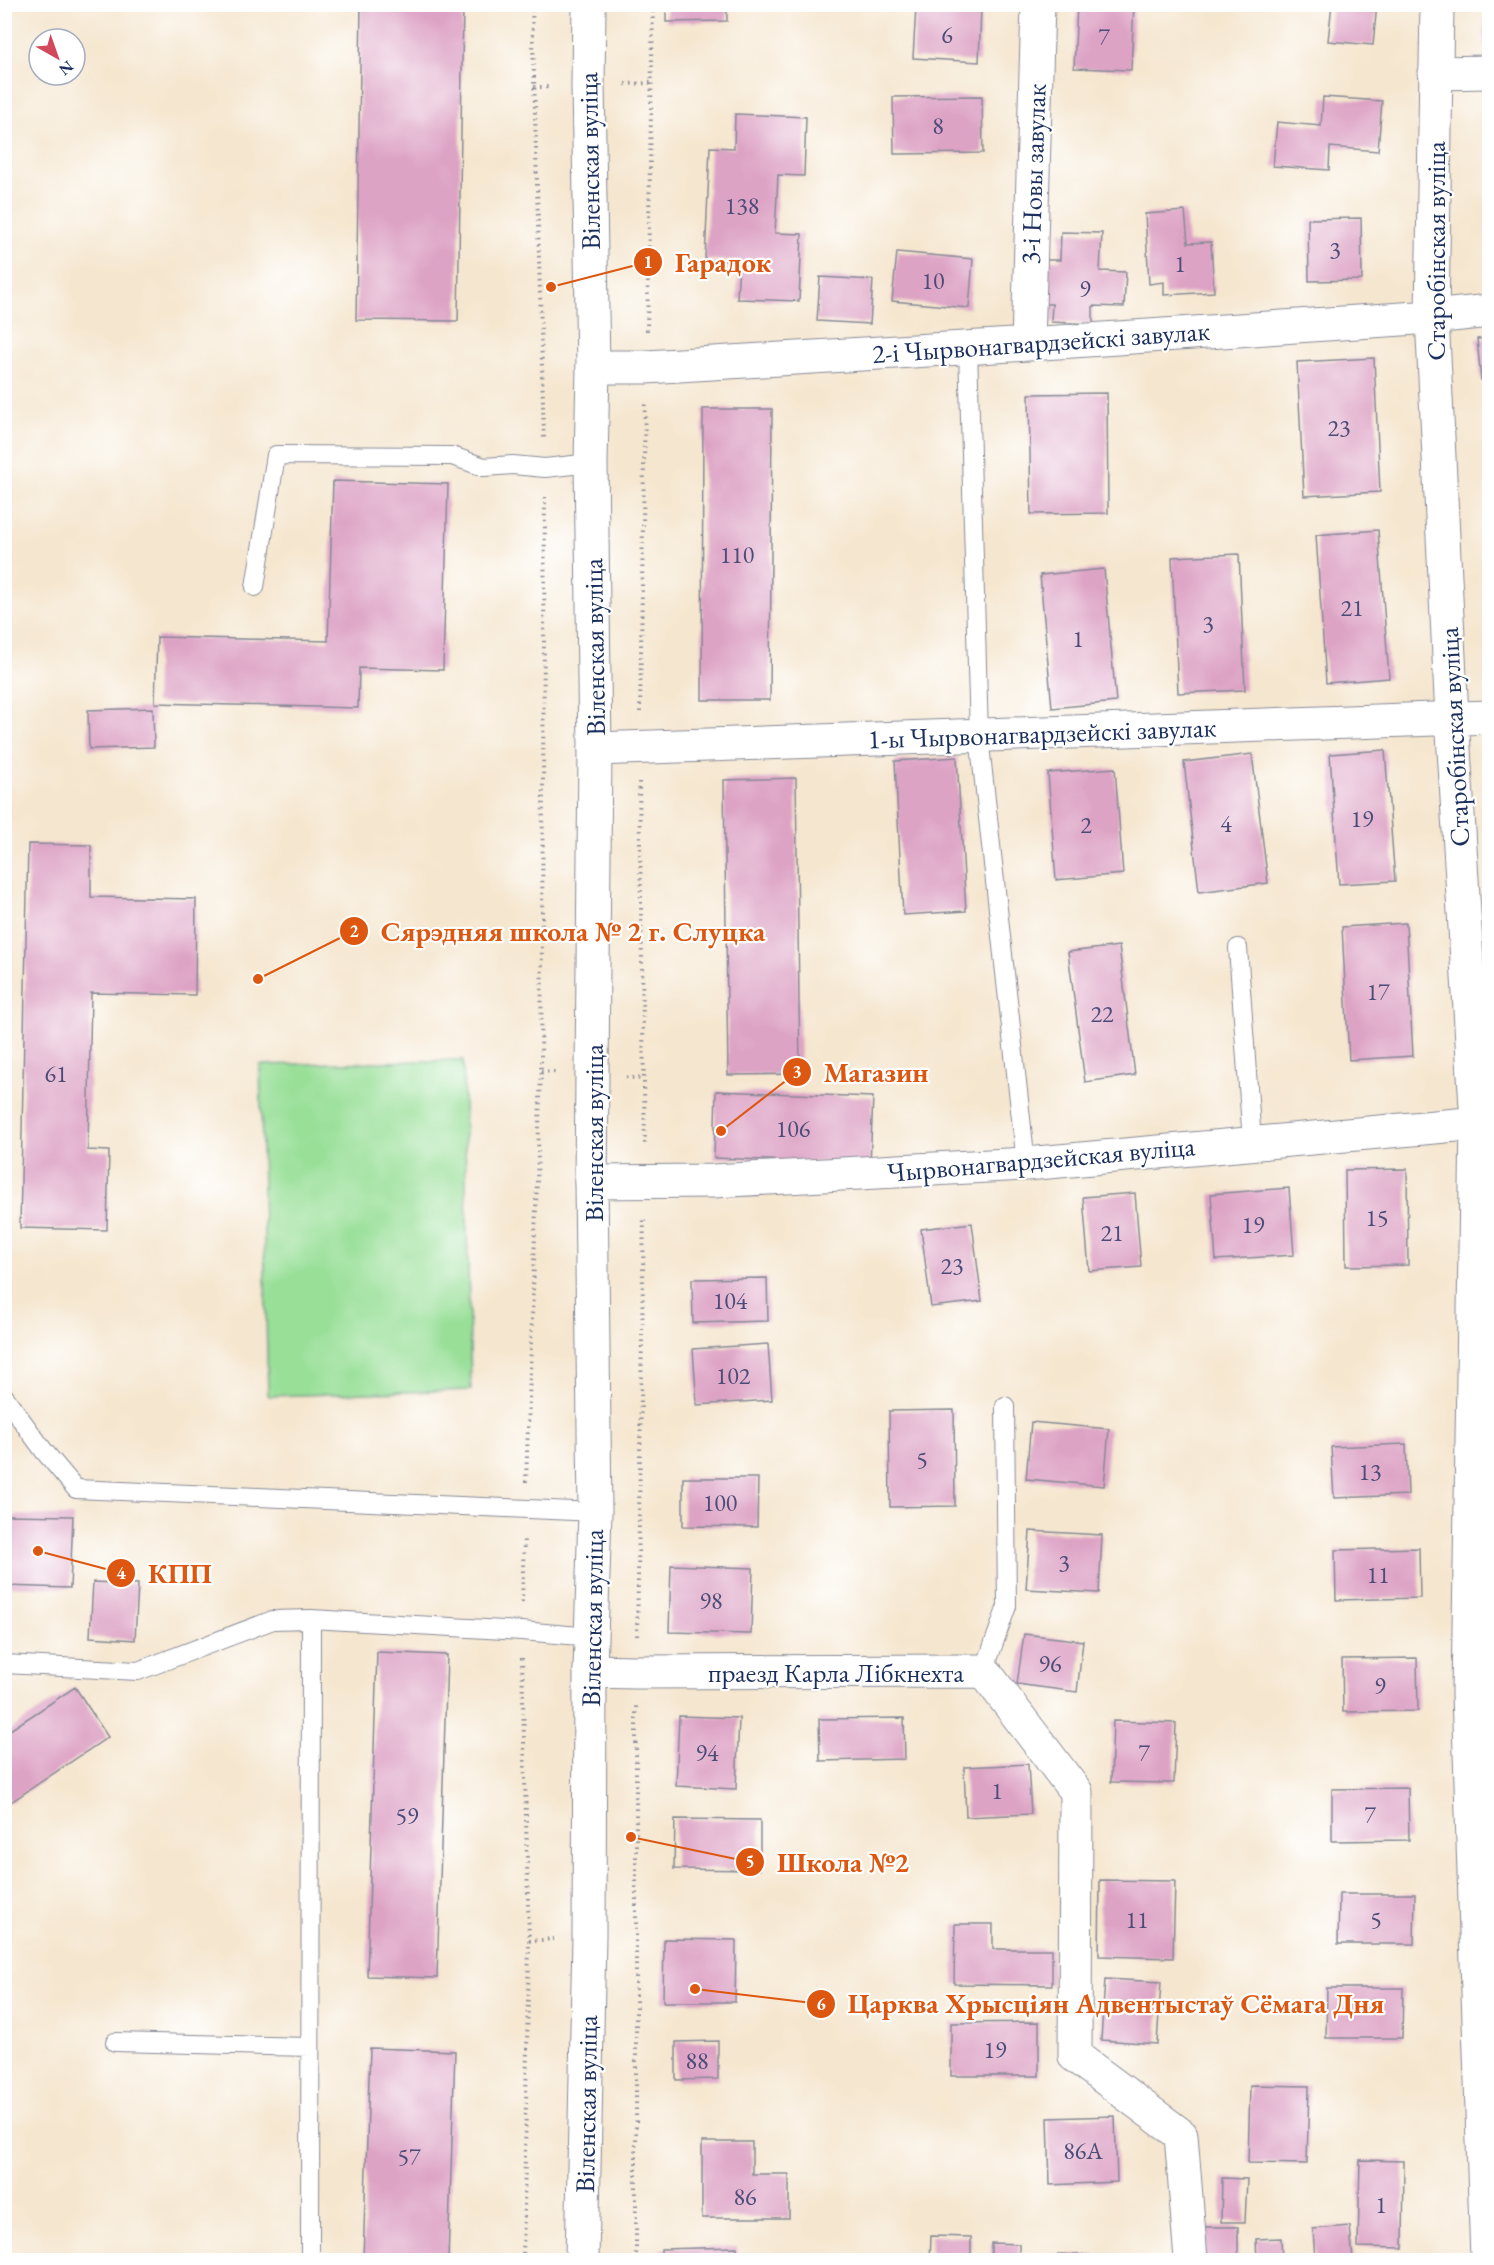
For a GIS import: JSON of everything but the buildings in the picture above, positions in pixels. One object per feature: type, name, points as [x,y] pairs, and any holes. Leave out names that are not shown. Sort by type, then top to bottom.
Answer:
[{"type":"street","name":"Віленская вуліца","points":[[582,2260],[589,1937],[590,1671],[595,1512],[591,1182],[595,749],[589,4]]},
{"type":"street","name":"3-і Новы завулак","points":[[1028,344],[1038,4]]},
{"type":"street","name":"Старобінская вуліца","points":[[1437,4],[1432,317],[1452,717],[1483,1122],[1468,1693],[1487,2260]]},
{"type":"street","points":[[1435,73],[1490,72]]},
{"type":"street","name":"2-і Чырвонагвардзейскі завулак","points":[[593,367],[646,367],[968,348],[1432,317],[1490,311]]},
{"type":"street","name":"1-ы Чырвонагвардзейскі завулак","points":[[595,749],[1490,717]]},
{"type":"street","name":"Чырвонагвардзейская вуліца","points":[[591,1182],[713,1181],[1026,1164],[1483,1122]]},
{"type":"street","name":"праезд Карла Лібкнехта","points":[[590,1671],[984,1671],[1076,1792],[1075,2056],[1181,2134],[1191,2260]]},
{"type":"lane","points":[[968,348],[979,736],[1026,1164]]},
{"type":"lane","points":[[255,587],[276,455],[452,456],[484,467],[513,465],[545,468],[591,463]]},
{"type":"lane","points":[[1238,948],[1252,1142]]},
{"type":"lane","points":[[4,1396],[44,1452],[76,1489],[595,1512]]},
{"type":"lane","points":[[984,1671],[1007,1606],[1005,1406]]},
{"type":"lane","points":[[310,2260],[311,1619]]},
{"type":"lane","points":[[4,1664],[138,1671],[273,1620],[311,1619],[591,1637]]},
{"type":"lane","points":[[115,2042],[310,2046]]},
{"type":"path","points":[[523,2260],[529,1941],[522,1631],[541,1071],[545,468],[532,4]]},
{"type":"path","points":[[636,2260],[636,1672],[645,1182],[639,749],[653,4]]},
{"type":"green space","points":[[463,1060],[471,1390],[268,1396],[260,1065]]},
{"type":"place","name":"Гарадок","points":[[551,287]]},
{"type":"place","name":"Сярэдняя школа № 2 г. Слуцка","points":[[258,979]]},
{"type":"place","name":"Магазин","points":[[721,1131]]},
{"type":"place","name":"КПП","points":[[38,1551]]},
{"type":"place","name":"Школа №2","points":[[631,1837]]},
{"type":"place","name":"Царква Хрысціян Адвентыстаў Сёмага Дня","points":[[695,1989]]}]
